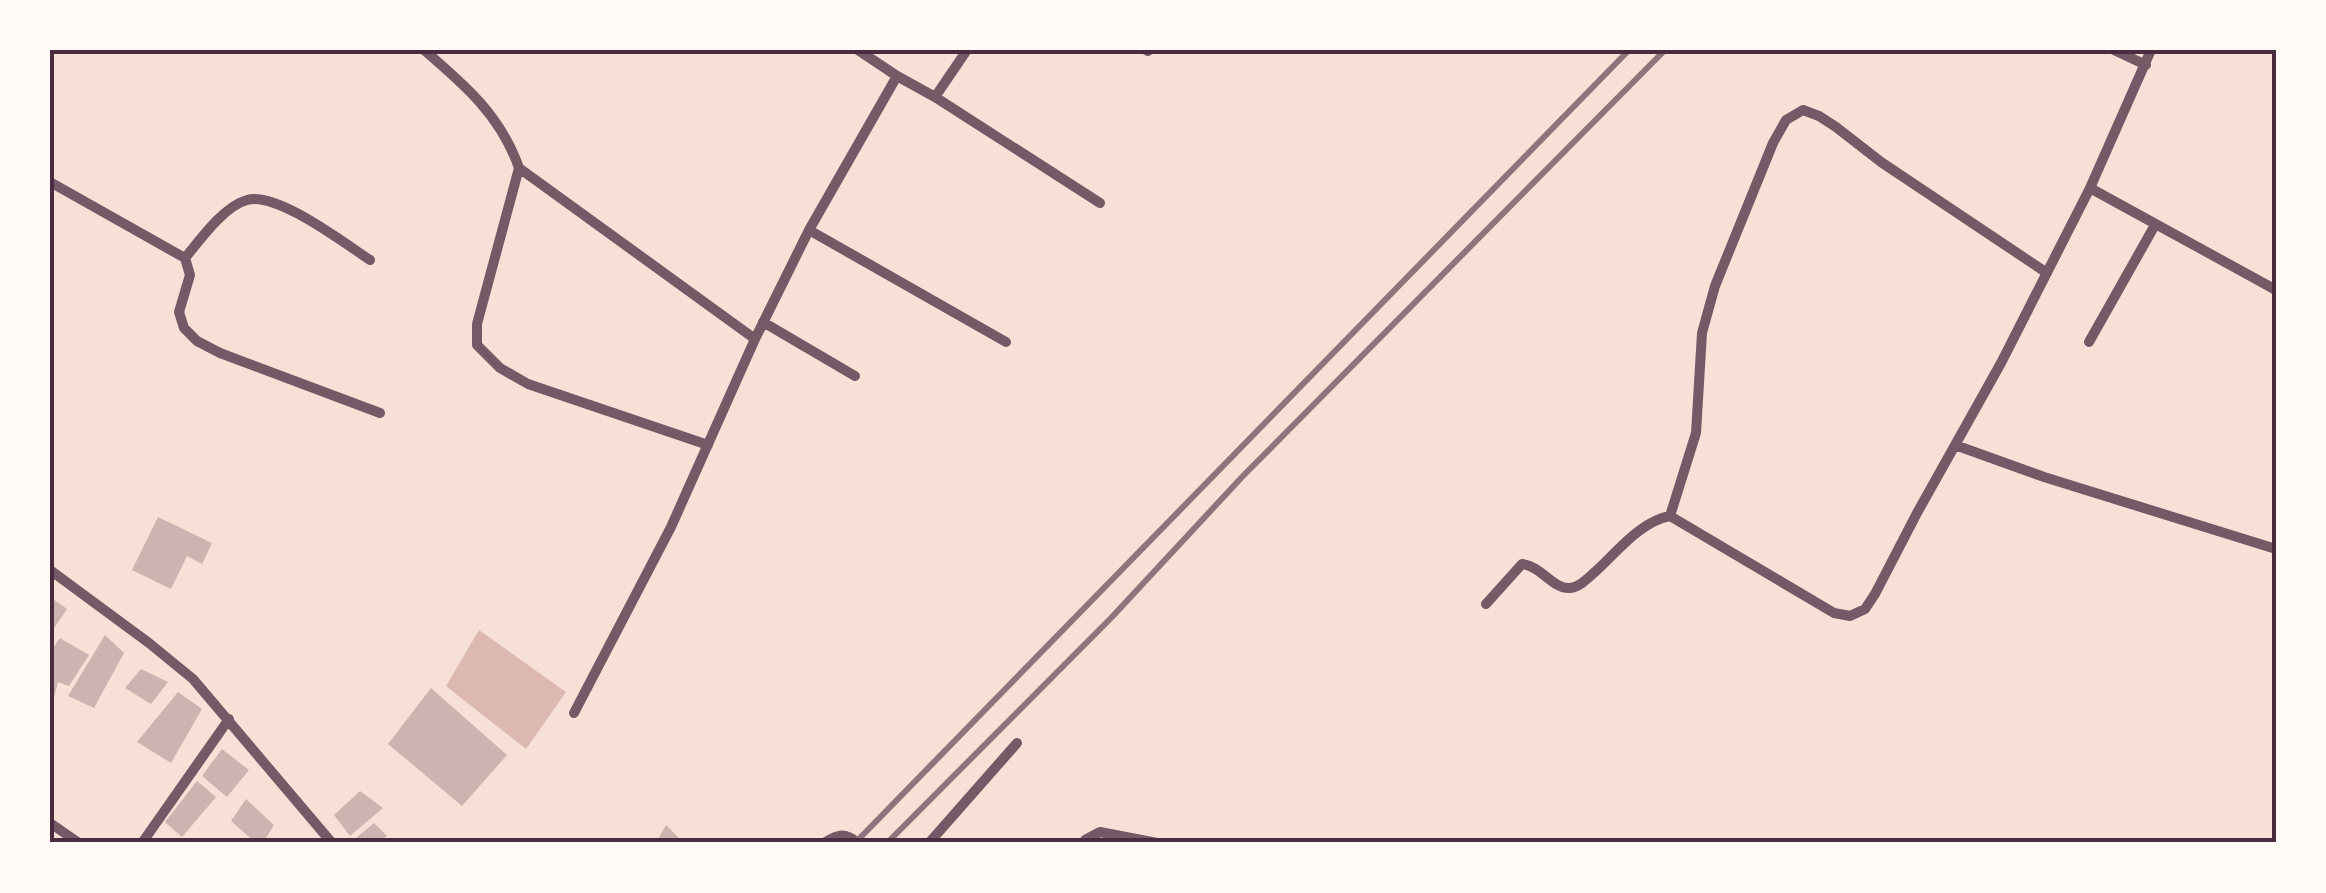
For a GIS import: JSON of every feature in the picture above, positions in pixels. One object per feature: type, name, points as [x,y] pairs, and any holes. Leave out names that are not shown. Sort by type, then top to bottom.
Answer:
[{"type":"street","points":[[424,50],[486,107],[512,147],[519,168],[477,324],[477,344],[500,368],[528,384],[708,445]]},
{"type":"street","points":[[858,50],[1100,203]]},
{"type":"street","points":[[935,97],[967,50]]},
{"type":"street","points":[[2114,50],[2146,65]]},
{"type":"street","points":[[1486,604],[1522,564],[1532,565],[1562,588],[1583,583],[1657,518],[1670,516],[1834,613],[1850,616],[1865,609],[2002,363],[2090,188],[2151,50]]},
{"type":"street","points":[[574,713],[672,527],[754,339],[809,230],[897,76]]},
{"type":"street","points":[[1670,516],[1696,433],[1702,334],[1714,286],[1786,120],[1803,110],[1819,116],[2046,273]]},
{"type":"street","points":[[519,168],[754,339]]},
{"type":"street","points":[[50,182],[185,258],[190,275],[179,312],[184,328],[197,341],[380,414]]},
{"type":"street","points":[[2090,188],[2276,290]]},
{"type":"street","points":[[185,258],[213,224],[243,200],[261,198],[281,204],[370,260]]},
{"type":"street","points":[[2089,342],[2155,225]]},
{"type":"street","points":[[809,230],[1006,342]]},
{"type":"street","points":[[764,322],[855,376]]},
{"type":"street","points":[[1956,445],[2044,477],[2276,549]]},
{"type":"street","points":[[50,570],[194,679],[332,843]]},
{"type":"street","points":[[142,843],[229,719]]},
{"type":"street","points":[[929,843],[1016,743]]},
{"type":"street","points":[[50,822],[79,843]]},
{"type":"street","points":[[1084,843],[1100,832],[1157,843]]},
{"type":"street","points":[[824,843],[838,834],[846,834],[858,843]]},
{"type":"shaded area","points":[[479,630],[566,692],[526,749],[446,686]]},
{"type":"building","points":[[158,517],[212,543],[202,564],[187,556],[171,589],[132,570]]},
{"type":"building","points":[[50,597],[67,609],[50,634]]},
{"type":"building","points":[[105,635],[124,653],[94,708],[68,696]]},
{"type":"building","points":[[60,638],[89,655],[69,686],[58,682],[51,709],[50,652]]},
{"type":"building","points":[[141,669],[168,682],[151,704],[125,688]]},
{"type":"building","points":[[431,688],[507,755],[462,806],[388,744]]},
{"type":"building","points":[[178,692],[202,709],[171,763],[137,742]]},
{"type":"building","points":[[222,749],[249,770],[227,797],[202,776]]},
{"type":"building","points":[[197,781],[216,797],[182,837],[165,822]]},
{"type":"building","points":[[360,791],[383,808],[350,836],[334,815]]},
{"type":"building","points":[[246,799],[274,825],[263,843],[256,843],[231,821]]},
{"type":"building","points":[[374,823],[387,836],[377,843],[350,843]]},
{"type":"building","points":[[666,825],[684,843],[656,843]]},
{"type":"railway","points":[[855,843],[1629,50]]},
{"type":"railway","points":[[887,843],[1665,50]]}]
